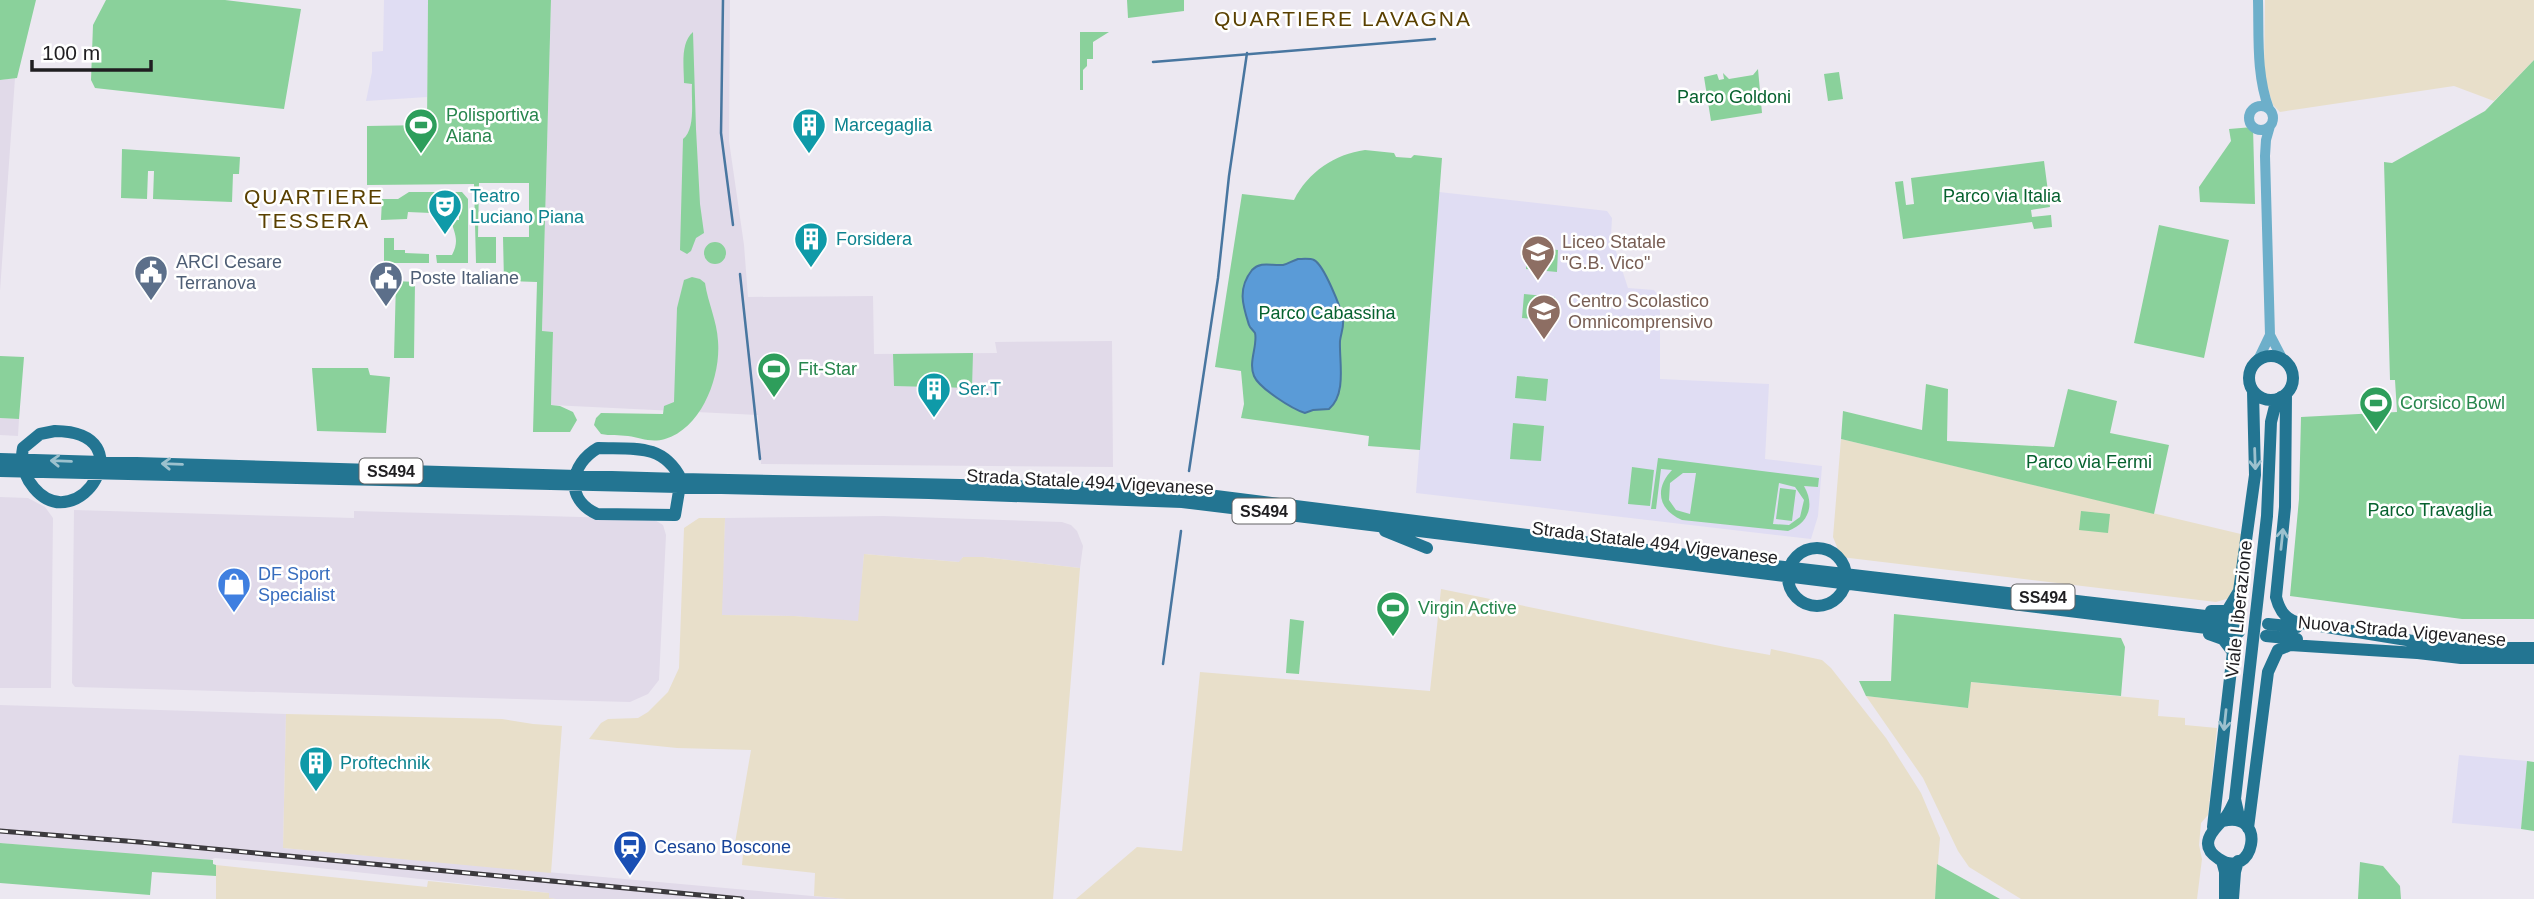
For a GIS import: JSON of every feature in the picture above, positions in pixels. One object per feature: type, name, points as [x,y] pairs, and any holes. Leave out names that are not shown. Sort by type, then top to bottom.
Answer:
[{"type":"main road","points":[[2273,355],[2282,358],[2290,366],[2294,377],[2291,387],[2284,396],[2269,400],[2257,394],[2250,383],[2250,372],[2258,359],[2273,355]]},
{"type":"main road","name":"Viale Liberazione","points":[[2257,394],[2271,422]]},
{"type":"main road","name":"Viale Liberazione","points":[[2103,604],[2224,612],[2234,601],[2239,591],[2255,475],[2257,394]]},
{"type":"main road","name":"Viale Liberazione","points":[[2234,899],[2238,861],[2251,849],[2252,839],[2235,800],[2270,480],[2271,422],[2275,406],[2284,396]]},
{"type":"main road","name":"Viale Liberazione","points":[[2284,396],[2285,507],[2276,597],[2278,606],[2287,618],[2296,622],[2418,648]]},
{"type":"main road","points":[[63,431],[91,441],[97,449],[100,468],[93,486],[85,494],[72,500],[61,501],[39,493],[23,466],[23,448],[32,438],[46,432],[63,431]]},
{"type":"main road","points":[[598,447],[651,450],[673,464],[680,484],[675,515],[597,514],[583,504],[576,493],[580,463],[598,447]]},
{"type":"main road","name":"SS494","points":[[0,460],[23,466],[680,484]]},
{"type":"main road","name":"SS494","points":[[0,471],[23,466]]},
{"type":"main road","name":"Strada Statale 494 Vigevanese","points":[[680,484],[1150,500],[1789,572]]},
{"type":"main road","name":"Strada Statale 494 Vigevanese","points":[[680,484],[1085,488],[1184,492],[1846,580]]},
{"type":"main road","points":[[1299,515],[1326,524],[1392,533],[1427,548]]},
{"type":"main road","name":"Strada Statale 494 Vigevanese","points":[[1824,549],[1840,559],[1846,580],[1840,595],[1832,602],[1812,605],[1796,596],[1789,572],[1803,552],[1824,549]]},
{"type":"main road","name":"SS494","points":[[1846,580],[2103,604],[2239,626],[2122,618],[1846,580]]},
{"type":"main road","points":[[2122,618],[2218,636],[2227,642],[2233,652],[2218,824],[2209,839],[2213,854],[2222,861],[2225,872],[2225,899]]},
{"type":"main road","name":"Nuova Strada Vigevanese","points":[[2267,630],[2418,648],[2461,658],[2534,658]]},
{"type":"main road","points":[[2218,824],[2232,819],[2244,825],[2268,672],[2278,650],[2290,645],[2377,652],[2418,648]]},
{"type":"main road","name":"Nuova Strada Vigevanese","points":[[2418,648],[2534,648]]},
{"type":"main road","name":"Viale Liberazione","points":[[2218,824],[2235,800]]},
{"type":"main road","points":[[2222,861],[2238,861]]},
{"type":"street","points":[[2258,0],[2261,77],[2273,119],[2264,156]]},
{"type":"street","points":[[2261,77],[2250,118],[2261,140],[2264,156],[2270,335],[2282,358]]},
{"type":"street","points":[[2253,109],[2263,106],[2269,109]]},
{"type":"street","points":[[2254,127],[2261,130],[2270,126]]},
{"type":"street","points":[[2258,359],[2270,335]]},
{"type":"shaded area","points":[[384,0],[428,0],[427,97],[366,101],[372,72],[372,52],[383,51]]},
{"type":"shaded area","points":[[551,0],[730,0],[729,141],[744,245],[748,297],[873,296],[874,354],[997,353],[995,342],[1112,341],[1113,467],[761,464],[758,415],[551,405],[553,332],[542,332]]},
{"type":"shaded area","points":[[2265,0],[2534,0],[2534,60],[2494,101],[2454,86],[2280,112],[2273,105],[2264,76]]},
{"type":"shaded area","points":[[15,78],[0,291],[0,80]]},
{"type":"shaded area","name":"Centro Scolastico Omnicomprensivo","points":[[1439,192],[1607,211],[1612,218],[1611,236],[1628,288],[1654,290],[1660,298],[1660,379],[1769,384],[1765,459],[1822,466],[1818,516],[1811,539],[1416,493]]},
{"type":"shaded area","points":[[0,418],[19,419],[18,436],[0,435]]},
{"type":"shaded area","points":[[1841,439],[2245,535],[2238,586],[2230,598],[2216,602],[1841,557],[1833,537]]},
{"type":"shaded area","points":[[0,497],[28,498],[45,507],[53,518],[51,688],[0,688]]},
{"type":"shaded area","points":[[74,510],[354,518],[354,511],[653,519],[663,525],[666,535],[659,680],[648,694],[630,702],[75,687],[72,683]]},
{"type":"shaded area","points":[[883,516],[1062,522],[1077,531],[1083,546],[1080,568],[983,557],[963,557],[960,562],[864,554],[859,622],[794,616],[721,615],[725,518]]},
{"type":"shaded area","points":[[699,518],[725,518],[722,615],[794,616],[858,621],[864,554],[959,562],[963,557],[983,557],[1080,568],[1053,899],[846,899],[814,896],[815,873],[742,865],[744,844],[735,843],[751,750],[677,748],[589,739],[601,723],[608,719],[638,718],[668,692],[679,668],[684,528]]},
{"type":"shaded area","points":[[1441,589],[1725,647],[1770,655],[1771,649],[1822,660],[1886,738],[1921,793],[1940,838],[1935,899],[1076,899],[1137,847],[1182,851],[1200,672],[1430,691]]},
{"type":"shaded area","points":[[1970,682],[2159,700],[2158,716],[2185,718],[2185,725],[2217,728],[2208,815],[2201,823],[2199,845],[2202,859],[2197,899],[2021,899],[1969,867],[1958,851],[1923,778],[1866,696],[1968,708]]},
{"type":"shaded area","points":[[0,705],[286,714],[283,848],[846,899],[556,899],[549,898],[549,893],[282,864],[215,858],[207,861],[0,843]]},
{"type":"shaded area","points":[[286,714],[502,719],[562,726],[551,873],[283,848]]},
{"type":"shaded area","points":[[2459,755],[2527,761],[2521,829],[2452,823]]},
{"type":"shaded area","points":[[216,865],[427,887],[428,881],[549,893],[549,898],[556,899],[216,899]]},
{"type":"green space","points":[[0,0],[36,0],[17,78],[0,80]]},
{"type":"green space","points":[[106,0],[225,0],[301,9],[284,109],[95,88],[91,80],[93,25]]},
{"type":"green space","points":[[428,0],[551,0],[542,331],[553,332],[551,405],[573,412],[577,420],[570,432],[533,432],[537,282],[504,281],[503,237],[529,237],[529,183],[479,183],[478,237],[496,237],[496,263],[476,263],[474,184],[367,185],[367,126],[427,125]]},
{"type":"green space","points":[[1127,0],[1184,0],[1184,11],[1128,18]]},
{"type":"green space","points":[[693,32],[700,204],[704,233],[696,238],[687,254],[680,250],[683,139],[690,128],[692,84],[684,83],[683,63],[686,42]]},
{"type":"green space","points":[[1080,32],[1109,32],[1093,42],[1093,59],[1087,59],[1087,66],[1083,70],[1083,90],[1080,90]]},
{"type":"green space","name":"Parco Travaglia","points":[[2534,60],[2534,619],[2462,619],[2290,596],[2299,499],[2301,417],[2397,412],[2395,380],[2390,380],[2384,162],[2392,163],[2485,111]]},
{"type":"green space","name":"Parco Goldoni","points":[[1758,69],[1762,113],[1711,121],[1704,77],[1717,74],[1719,80],[1724,79],[1723,73],[1729,79],[1753,75]]},
{"type":"green space","points":[[1839,72],[1843,99],[1828,101],[1824,74]]},
{"type":"green space","points":[[2253,127],[2255,204],[2200,202],[2199,187],[2231,141],[2229,129]]},
{"type":"green space","points":[[122,149],[240,157],[239,174],[233,174],[232,202],[153,199],[154,171],[148,171],[147,199],[121,198]]},
{"type":"green space","name":"Parco Cabassina","points":[[1365,150],[1394,153],[1396,157],[1411,158],[1414,155],[1442,158],[1420,450],[1368,446],[1369,436],[1241,418],[1244,404],[1241,371],[1215,367],[1242,194],[1294,200],[1307,181],[1324,166],[1343,156]]},
{"type":"green space","name":"Parco via Italia","points":[[2044,161],[2050,207],[2031,210],[2032,217],[2051,215],[2052,227],[2034,229],[2032,222],[1903,239],[1895,182],[1903,181],[1906,205],[1914,204],[1911,178]]},
{"type":"green space","points":[[409,192],[462,192],[468,199],[468,263],[437,263],[436,255],[452,255],[456,237],[451,220],[459,220],[459,211],[444,209],[431,210],[431,213],[408,212],[407,219],[381,220],[382,199],[398,199]]},
{"type":"green space","points":[[2159,225],[2229,240],[2204,358],[2134,343]]},
{"type":"green space","points":[[384,238],[394,238],[394,250],[429,254],[429,263],[384,263]]},
{"type":"green space","points":[[715,242],[723,245],[726,253],[723,261],[715,264],[707,261],[704,253],[707,245]]},
{"type":"green space","points":[[1527,247],[1558,250],[1557,272],[1526,269]]},
{"type":"green space","points":[[692,277],[705,283],[718,341],[716,370],[699,412],[678,433],[665,439],[601,434],[594,425],[601,413],[663,414],[664,406],[674,402],[677,308],[684,280]]},
{"type":"green space","points":[[396,281],[415,282],[414,358],[394,358]]},
{"type":"green space","points":[[1524,294],[1555,297],[1553,320],[1522,318]]},
{"type":"green space","points":[[973,353],[972,388],[894,386],[893,354]]},
{"type":"green space","points":[[0,356],[24,357],[19,419],[0,418]]},
{"type":"green space","points":[[312,368],[368,368],[370,375],[390,377],[386,433],[317,431]]},
{"type":"green space","points":[[1517,376],[1548,379],[1546,401],[1515,398]]},
{"type":"green space","name":"Parco via Fermi","points":[[1926,384],[1948,389],[1947,441],[2054,447],[2068,389],[2117,401],[2110,433],[2169,445],[2154,514],[1841,439],[1843,411],[1922,430]]},
{"type":"green space","points":[[1513,423],[1544,426],[1541,461],[1510,459]]},
{"type":"green space","points":[[1658,458],[1819,478],[1818,487],[1804,486],[1809,500],[1808,513],[1801,523],[1788,531],[1682,520],[1668,510],[1661,498],[1663,484],[1672,470],[1661,469],[1656,509],[1651,509]],"holes":[[[1683,473],[1696,473],[1690,514],[1676,510],[1669,500],[1670,483]],[[1779,483],[1795,487],[1804,500],[1800,517],[1789,525],[1773,524]]]},
{"type":"green space","points":[[1632,467],[1654,470],[1650,506],[1628,504]]},
{"type":"green space","points":[[1780,488],[1796,490],[1792,521],[1776,519]]},
{"type":"green space","points":[[2081,511],[2110,514],[2108,533],[2079,530]]},
{"type":"green space","points":[[1894,614],[2121,638],[2125,647],[2121,696],[1971,682],[1968,708],[1866,696],[1859,681],[1891,681]]},
{"type":"green space","points":[[1290,619],[1304,621],[1299,674],[1286,673]]},
{"type":"green space","points":[[2527,761],[2534,762],[2534,831],[2521,829]]},
{"type":"green space","points":[[0,843],[213,860],[216,876],[152,872],[150,895],[0,883]]},
{"type":"green space","points":[[2360,862],[2383,866],[2400,886],[2401,899],[2358,899]]},
{"type":"green space","points":[[1937,864],[2000,899],[1935,899]]},
{"type":"water","points":[[1298,259],[1312,259],[1318,264],[1332,287],[1343,322],[1340,341],[1341,377],[1335,403],[1329,409],[1305,413],[1276,398],[1254,376],[1252,365],[1255,333],[1249,325],[1243,298],[1244,284],[1255,267],[1283,265]]},
{"type":"waterway","points":[[723,0],[721,133],[733,225]]},
{"type":"waterway","points":[[1153,62],[1435,39]]},
{"type":"waterway","points":[[1189,471],[1218,278],[1229,176],[1247,53]]},
{"type":"waterway","points":[[740,274],[760,459]]},
{"type":"waterway","points":[[1163,664],[1181,531]]},
{"type":"railway","points":[[0,831],[742,899]]},
{"type":"place","name":"Polisportiva Aiana","points":[[421,155]]},
{"type":"place","name":"Marcegaglia","points":[[809,155]]},
{"type":"place","name":"Teatro Luciano Piana","points":[[445,236]]},
{"type":"place","name":"Forsidera","points":[[811,269]]},
{"type":"place","name":"Liceo Statale \"G.B. Vico\"","points":[[1538,282]]},
{"type":"place","name":"ARCI Cesare Terranova","points":[[151,302]]},
{"type":"place","name":"Poste Italiane","points":[[386,308]]},
{"type":"place","name":"Centro Scolastico Omnicomprensivo","points":[[1544,341]]},
{"type":"place","name":"Fit-Star","points":[[774,399]]},
{"type":"place","name":"Ser.T","points":[[934,419]]},
{"type":"place","name":"Corsico Bowl","points":[[2376,433]]},
{"type":"place","name":"DF Sport Specialist","points":[[234,614]]},
{"type":"place","name":"Virgin Active","points":[[1393,638]]},
{"type":"place","name":"Proftechnik","points":[[316,793]]},
{"type":"place","name":"Cesano Boscone","points":[[630,877]]},
{"type":"district","name":"QUARTIERE LAVAGNA","points":[[1343,19]]},
{"type":"district","name":"QUARTIERE TESSERA","points":[[314,209]]}]
